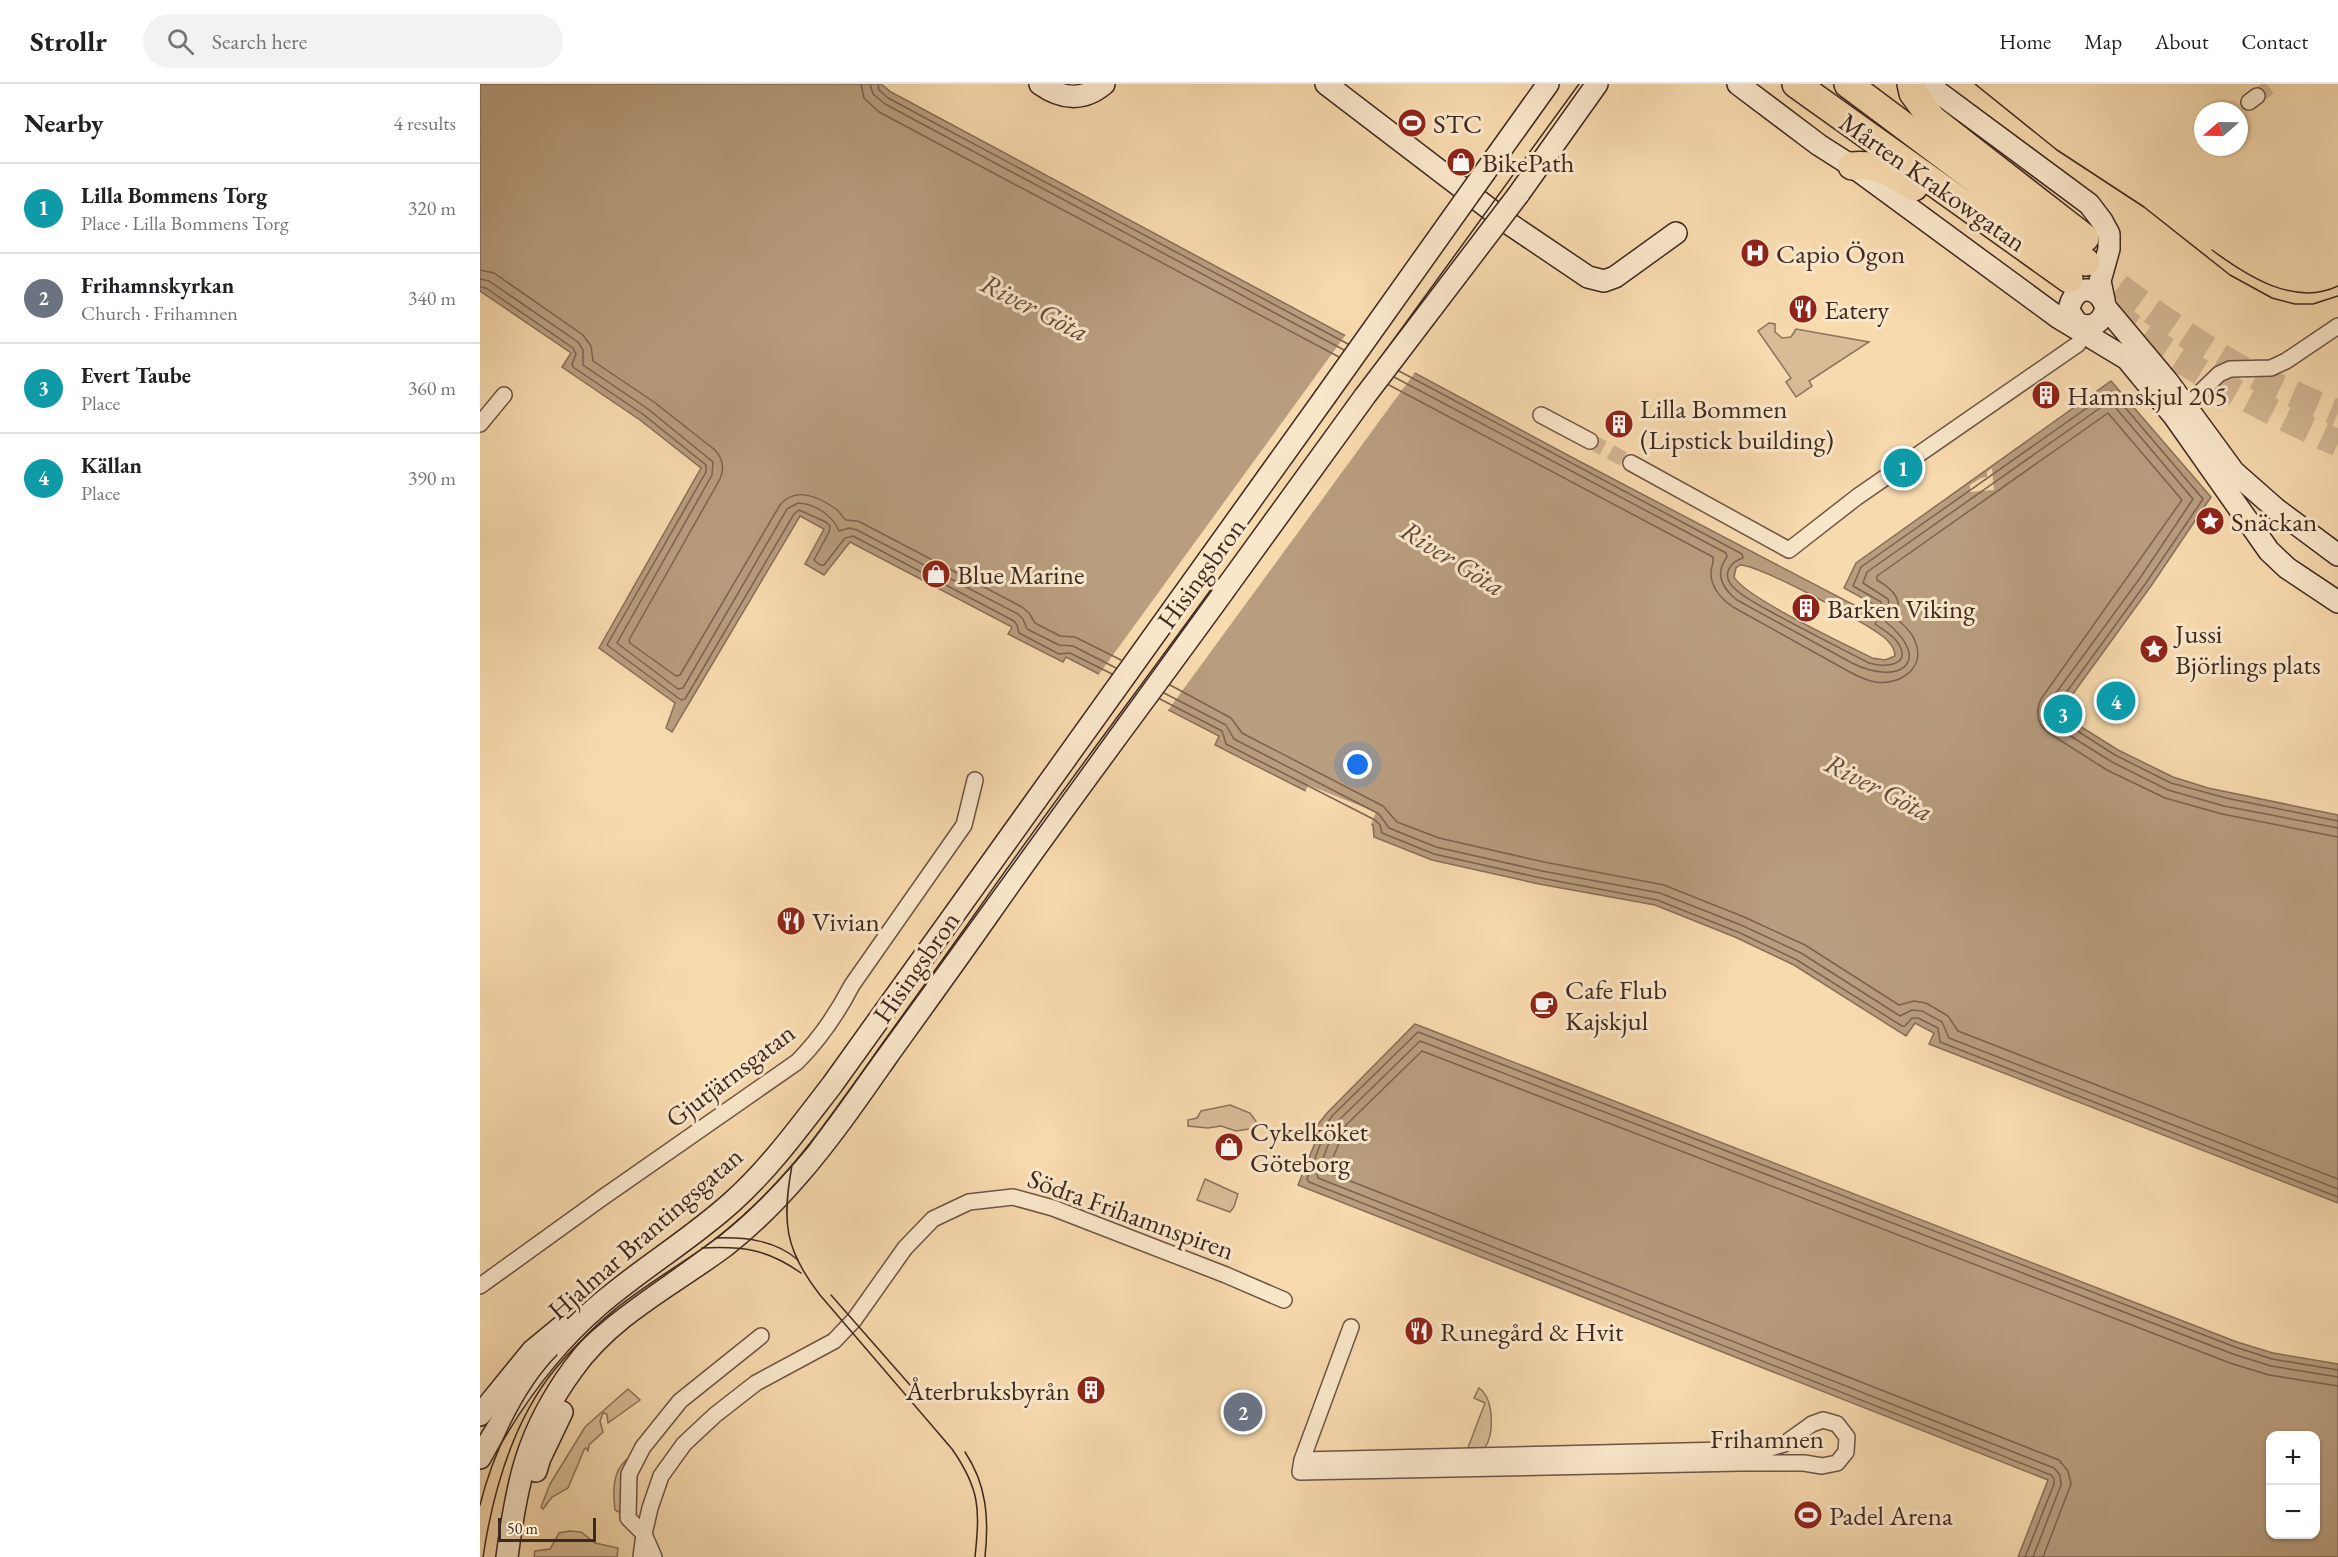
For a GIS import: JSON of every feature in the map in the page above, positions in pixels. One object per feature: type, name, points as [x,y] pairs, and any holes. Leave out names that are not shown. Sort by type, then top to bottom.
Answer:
[{"type":"highway","name":"Mårten Krakowgatan","points":[[1796,84],[2073,270]]},
{"type":"highway","name":"Mårten Krakowgatan","points":[[1848,84],[2073,270]]},
{"type":"highway","points":[[1924,84],[1913,93],[1932,119],[2073,270]]},
{"type":"highway","points":[[1852,166],[1879,167],[1952,212],[2073,270]]},
{"type":"main road","points":[[1040,84],[1053,92],[1074,97],[1093,93],[1104,84]]},
{"type":"main road","points":[[1326,84],[1508,223],[1588,277],[1604,281],[1623,272],[1676,233]]},
{"type":"main road","name":"Hisingsbron","points":[[832,1085],[1548,84]]},
{"type":"main road","name":"Hisingsbron","points":[[857,1100],[1012,880],[1365,396],[1518,195],[1597,84]]},
{"type":"main road","points":[[1738,84],[1819,145],[1852,166],[2100,281],[2105,304],[2104,317],[2091,326],[2084,326],[2072,318],[2069,311],[2074,296],[2081,291],[2090,290],[2098,293],[2105,304],[2168,382],[2180,411],[2269,551],[2287,568],[2338,602]]},
{"type":"main road","points":[[2072,318],[2073,270]]},
{"type":"main road","points":[[2073,270],[2059,318],[2127,359],[2180,411],[2240,478],[2276,509],[2338,555]]},
{"type":"main road","name":"Hjalmar Brantingsgatan","points":[[480,1458],[496,1428],[534,1374],[574,1328],[600,1304],[703,1227],[759,1177],[832,1085]]},
{"type":"main road","name":"Hjalmar Brantingsgatan","points":[[507,1557],[518,1482],[525,1458],[553,1400],[585,1353],[622,1317],[743,1232],[803,1169],[857,1100]]},
{"type":"main road","points":[[519,1557],[521,1531],[540,1458],[555,1425],[581,1379],[614,1343],[657,1305],[700,1274],[721,1248]]},
{"type":"main road","points":[[480,1415],[532,1351],[581,1313],[600,1304]]},
{"type":"street","points":[[2073,270],[2109,290],[2118,310],[2174,380],[2188,390],[2202,391]]},
{"type":"street","points":[[2180,411],[2219,374],[2230,369],[2271,368],[2286,361],[2338,326]]},
{"type":"street","points":[[1631,464],[1788,550],[1857,497],[2078,344]]},
{"type":"street","points":[[480,424],[504,395]]},
{"type":"street","points":[[1541,415],[1590,441]]},
{"type":"street","name":"Gjutjärnsgatan","points":[[480,1286],[797,1062],[817,1042],[837,1013],[852,985],[964,825],[975,780]]},
{"type":"street","name":"Södra Frihamnspiren","points":[[644,1534],[661,1476],[684,1444],[715,1415],[756,1383],[834,1341],[854,1320],[905,1248],[933,1219],[969,1202],[1013,1197],[1053,1208],[1284,1300]]},
{"type":"street","points":[[1302,1460],[1351,1327]]},
{"type":"street","points":[[654,1557],[644,1534],[628,1518],[627,1497],[630,1474],[643,1447],[680,1401],[761,1336]]},
{"type":"street","name":"Frihamnen","points":[[1823,1420],[1837,1424],[1847,1437],[1846,1452],[1837,1463],[1822,1466],[1804,1463],[1741,1462],[1300,1472],[1302,1460],[1767,1449],[1785,1444],[1812,1424],[1823,1420]]},
{"type":"street","points":[[641,1557],[644,1534]]},
{"type":"shaded area","points":[[1769,323],[1775,324],[1775,332],[1782,338],[1791,337],[1796,329],[1869,342],[1809,381],[1812,386],[1796,397],[1786,382],[1791,378],[1758,331]]},
{"type":"shaded area","points":[[1230,1105],[1250,1113],[1258,1124],[1249,1129],[1236,1131],[1221,1126],[1208,1128],[1188,1126],[1188,1120],[1197,1118],[1201,1111]]},
{"type":"shaded area","points":[[1205,1179],[1238,1194],[1230,1212],[1197,1200]]},
{"type":"shaded area","points":[[1479,1388],[1488,1400],[1490,1408],[1490,1435],[1484,1449],[1466,1453],[1485,1403],[1474,1398]]},
{"type":"shaded area","points":[[628,1389],[640,1400],[608,1423],[607,1414],[603,1413],[600,1421],[603,1432],[589,1445],[588,1451],[586,1448],[584,1450],[568,1488],[552,1497],[543,1509],[541,1507],[550,1484],[585,1427]]},
{"type":"shaded area","points":[[626,1460],[621,1513],[615,1510],[614,1483],[618,1470]]},
{"type":"shaded area","points":[[581,1532],[595,1543],[618,1548],[617,1557],[534,1557],[535,1551],[550,1549],[559,1533]]},
{"type":"water","name":"River Göta","points":[[480,84],[881,84],[891,92],[1575,459],[1873,615],[1877,606],[1844,588],[1856,563],[2111,381],[2211,497],[2151,586],[2059,713],[2118,750],[2173,777],[2208,788],[2338,815],[2338,1203],[1929,1044],[1934,1033],[1915,1023],[1906,1036],[1794,965],[1735,937],[1655,905],[1539,884],[1432,860],[1374,837],[1373,825],[1215,745],[1219,736],[1066,657],[1063,662],[1008,634],[1012,627],[850,542],[824,575],[805,564],[824,529],[800,516],[672,732],[666,728],[675,703],[599,648],[701,468],[640,420],[562,367],[571,353],[480,291]],"holes":[[[1740,565],[1815,597],[1877,632],[1887,640],[1895,656],[1885,660],[1872,658],[1757,597],[1734,577],[1736,568]]]},
{"type":"water","points":[[1415,1024],[2237,1342],[2273,1353],[2338,1364],[2338,1557],[2018,1557],[2048,1480],[1298,1185],[1317,1138],[1310,1134],[1328,1112]]},
{"type":"pier","points":[[1347,333],[1416,371],[1166,713],[1097,677]]},
{"type":"pier","points":[[1992,468],[1994,490],[1970,492],[1970,485],[1987,477],[1987,472]]},
{"type":"pier","points":[[1308,785],[1376,812],[1370,827],[1304,795]]},
{"type":"tunnel","points":[[2257,96],[2274,84]]},
{"type":"tunnel","points":[[2086,262],[2149,309],[2214,353],[2275,386],[2338,413]]},
{"type":"tunnel","points":[[2111,311],[2192,367],[2221,384],[2338,443]]},
{"type":"tunnel","points":[[1590,441],[1631,463]]},
{"type":"tram line","points":[[483,1557],[487,1532],[507,1457],[528,1410],[541,1388],[556,1368],[594,1329],[637,1295],[704,1248],[736,1221],[769,1191],[808,1147],[1579,84]]},
{"type":"tram line","points":[[1975,84],[2057,150],[2144,207],[2230,275],[2272,298],[2295,304],[2313,304],[2338,296]]},
{"type":"tram line","points":[[2212,250],[2240,270],[2272,286],[2288,291],[2322,292],[2338,286]]},
{"type":"tram line","points":[[792,1165],[787,1219],[789,1234],[799,1263],[820,1295],[952,1449],[961,1463],[976,1500],[975,1557]]},
{"type":"tram line","points":[[716,1238],[759,1241],[780,1248],[798,1260]]},
{"type":"tram line","points":[[702,1248],[742,1249],[766,1254],[801,1273]]},
{"type":"tram line","points":[[831,1295],[910,1385]]},
{"type":"tram line","points":[[480,1505],[500,1445],[520,1405],[544,1369],[557,1355]]},
{"type":"tram line","points":[[965,1452],[978,1477],[985,1503],[987,1529],[985,1557]]},
{"type":"place","name":"STC","points":[[1412,123]]},
{"type":"place","name":"BikePath","points":[[1461,162]]},
{"type":"place","name":"Capio Ögon","points":[[1755,253]]},
{"type":"place","name":"Eatery","points":[[1803,309]]},
{"type":"place","name":"Hamnskjul 205","points":[[2046,395]]},
{"type":"place","name":"Lilla Bommen (Lipstick building)","points":[[1619,424]]},
{"type":"place","name":"Lilla Bommens Torg","points":[[1903,468]]},
{"type":"place","name":"Snäckan","points":[[2210,521]]},
{"type":"place","name":"Blue Marine","points":[[936,574]]},
{"type":"place","name":"Barken Viking","points":[[1806,608]]},
{"type":"place","name":"Jussi Björlings plats","points":[[2154,649]]},
{"type":"place","name":"Källan","points":[[2116,701]]},
{"type":"place","name":"Evert Taube","points":[[2063,714]]},
{"type":"place","name":"Vivian","points":[[791,921]]},
{"type":"place","name":"Cafe Flub Kajskjul","points":[[1544,1005]]},
{"type":"place","name":"Cykelköket Göteborg","points":[[1229,1147]]},
{"type":"place","name":"Runegård & Hvit","points":[[1419,1331]]},
{"type":"place","name":"Återbruksbyrån","points":[[1091,1390]]},
{"type":"place","name":"Frihamnskyrkan","points":[[1243,1412]]},
{"type":"place","name":"Padel Arena","points":[[1808,1515]]}]
